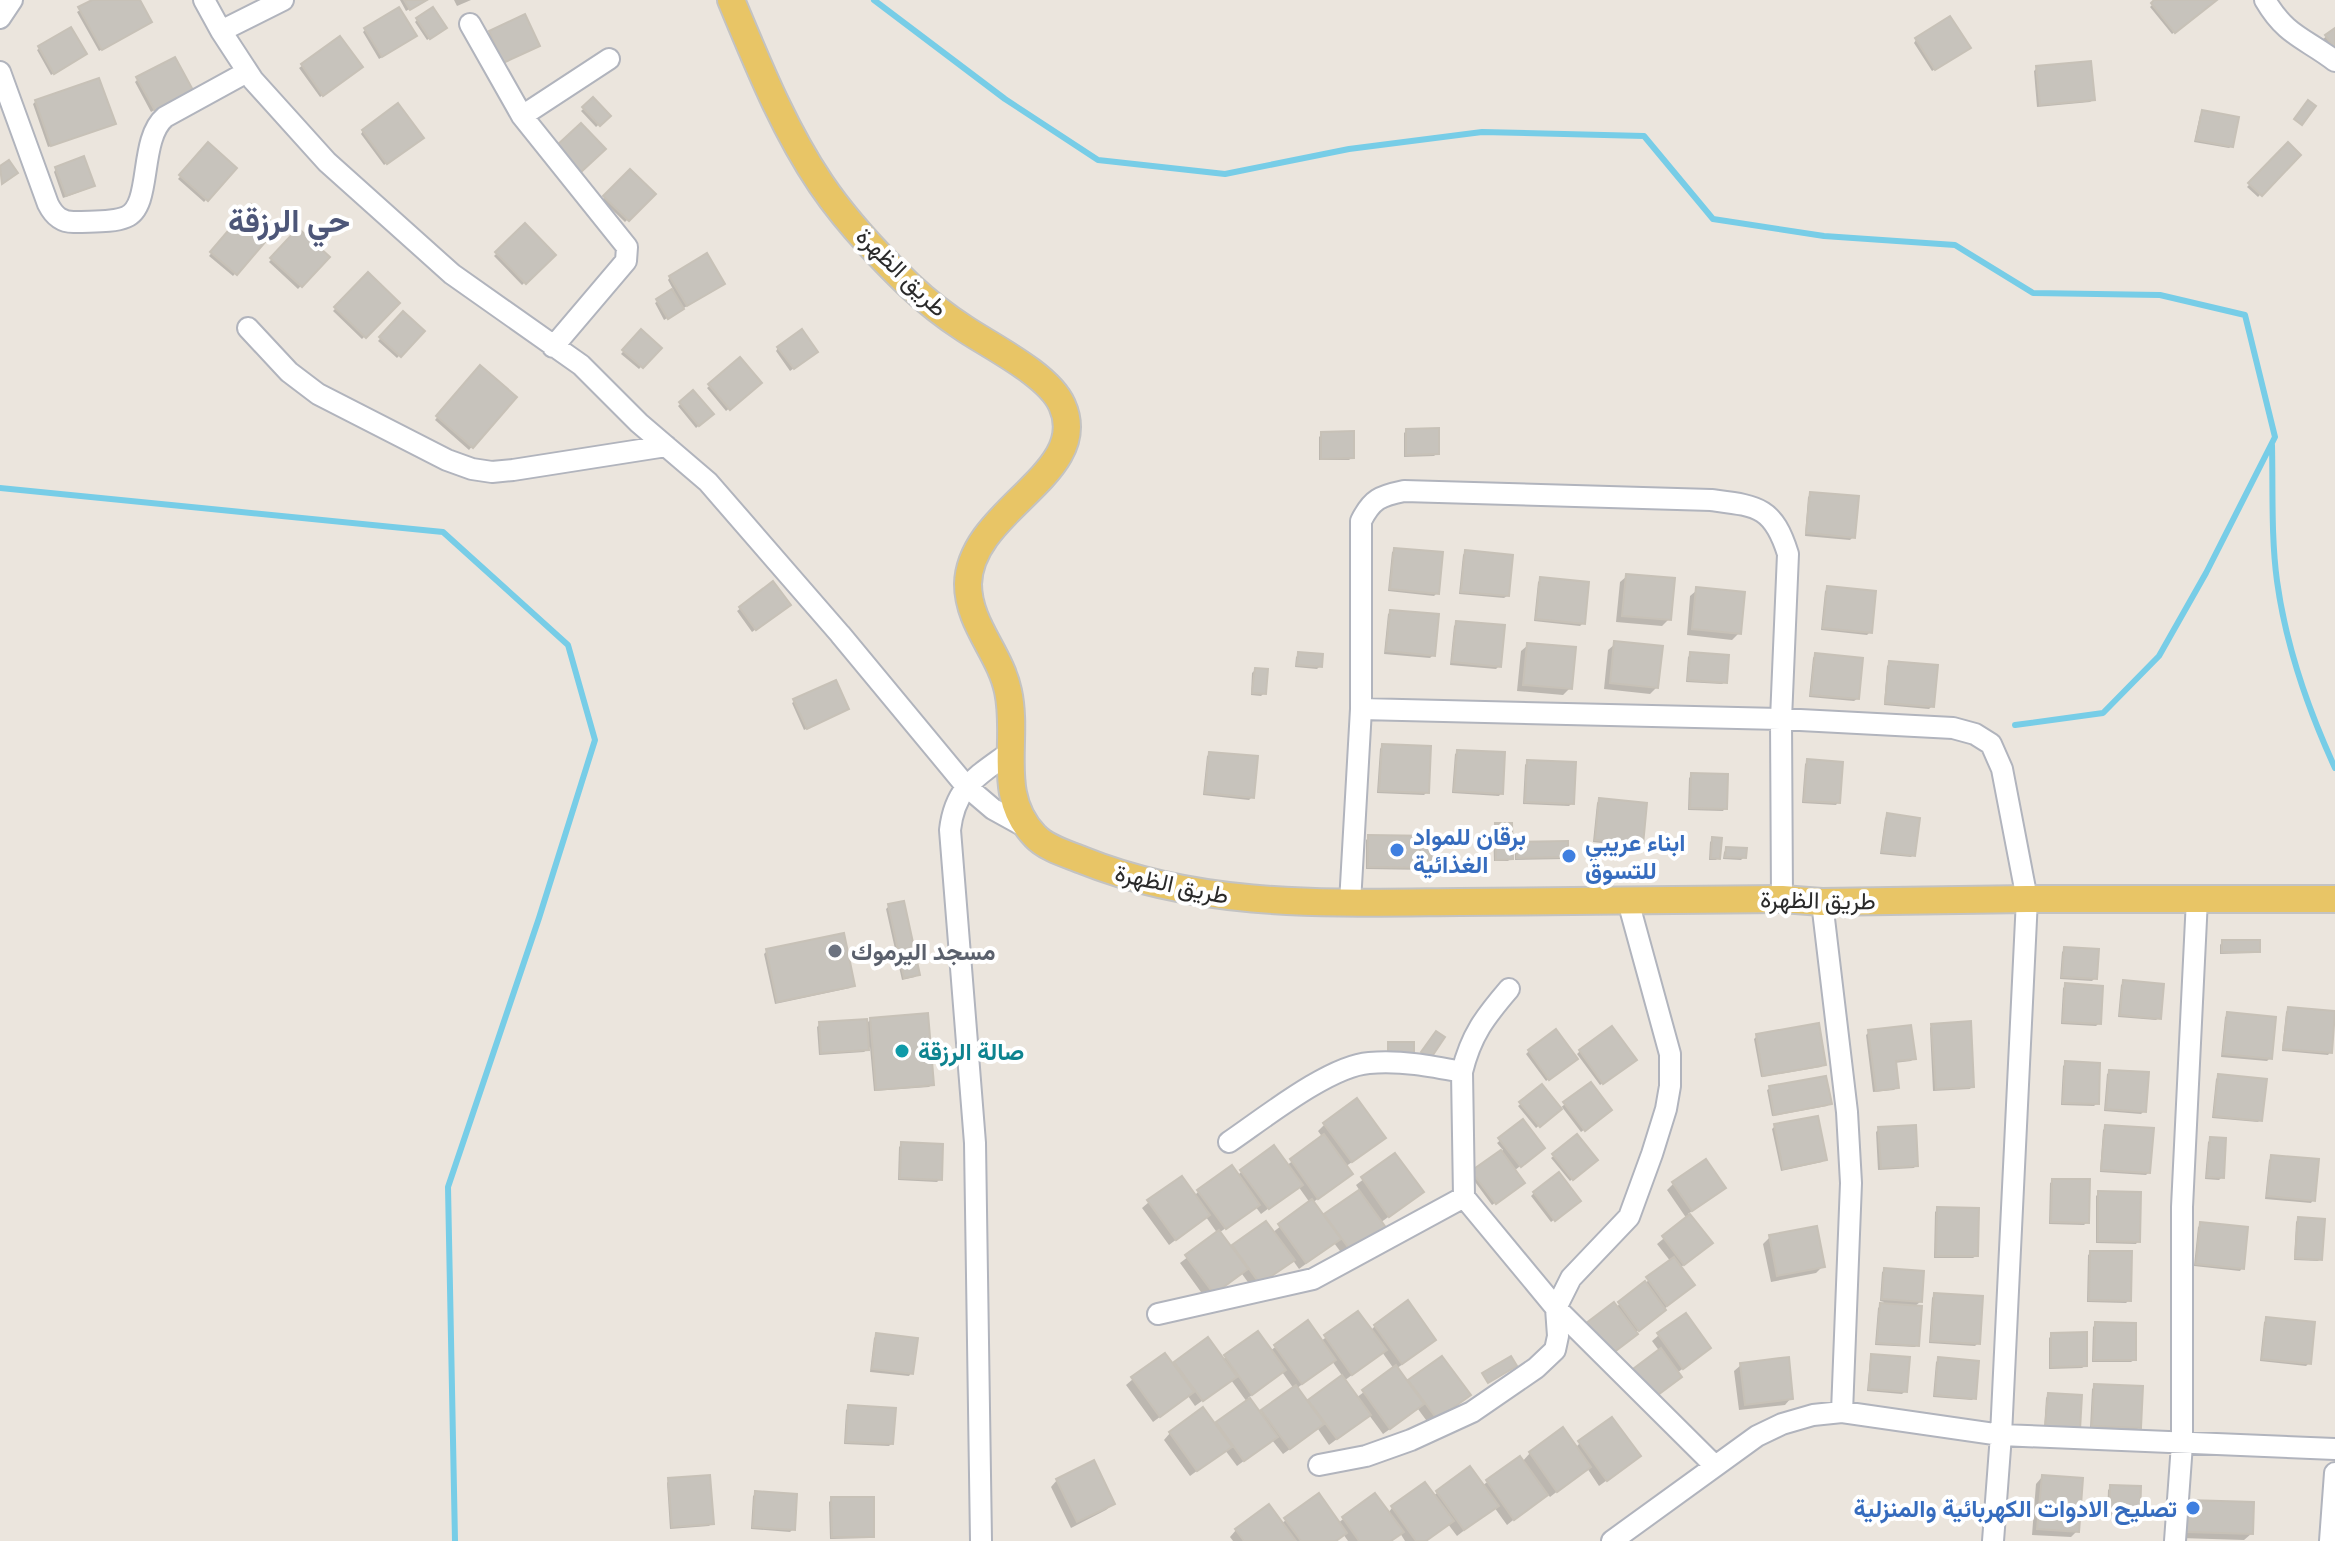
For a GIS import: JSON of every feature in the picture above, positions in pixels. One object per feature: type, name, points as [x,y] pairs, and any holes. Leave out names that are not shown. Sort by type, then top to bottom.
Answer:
[{"type":"main road","name":"طريق الظهرة","points":[[731,0],[773,98],[819,182],[856,230],[912,289],[1050,387],[1063,405],[1066,439],[1057,461],[987,533],[979,544],[970,570],[970,603],[1008,689],[1011,709],[1010,785],[1029,829],[1039,841],[1100,868],[1167,887],[1240,899],[1350,903],[2335,899]]},
{"type":"street","points":[[0,18],[12,0]]},
{"type":"street","points":[[204,0],[247,72],[327,162],[452,274],[581,365],[639,423],[708,482],[757,535],[966,786],[993,809],[1029,829]]},
{"type":"street","points":[[221,31],[283,0]]},
{"type":"street","points":[[2265,0],[2275,18],[2292,34],[2335,61]]},
{"type":"street","points":[[470,24],[522,116],[627,247],[626,261],[553,347]]},
{"type":"street","points":[[522,116],[609,59]]},
{"type":"street","points":[[0,72],[48,204],[58,218],[70,223],[123,219],[132,213],[142,192],[152,133],[157,124],[247,72]]},
{"type":"street","points":[[248,328],[289,372],[318,394],[447,460],[472,469],[492,472],[513,470],[666,446]]},
{"type":"street","points":[[1350,903],[1361,709],[1361,521],[1369,505],[1384,495],[1404,491],[1711,500],[1748,505],[1769,515],[1781,531],[1788,554],[1781,719],[1782,899]]},
{"type":"street","points":[[1361,709],[1781,719],[1953,728],[1975,734],[1991,744],[2002,769],[2027,899],[1993,1541]]},
{"type":"street","points":[[981,1541],[975,1143],[950,830],[951,814],[966,786],[1010,752]]},
{"type":"street","points":[[2175,1541],[2182,1444],[2182,1207],[2197,899]]},
{"type":"street","points":[[1319,1465],[1366,1456],[1411,1440],[1472,1412],[1536,1368],[1555,1350],[1558,1336],[1556,1308],[1571,1278],[1629,1217],[1666,1109],[1670,1054],[1628,901]]},
{"type":"street","points":[[1822,902],[1847,1112],[1851,1183],[1842,1412]]},
{"type":"street","points":[[1509,989],[1483,1019],[1467,1052],[1462,1072],[1464,1197],[1556,1308],[1715,1466]]},
{"type":"street","points":[[1229,1142],[1322,1080],[1366,1063],[1408,1062],[1462,1072]]},
{"type":"street","points":[[1158,1314],[1313,1279],[1464,1197]]},
{"type":"street","points":[[1612,1541],[1757,1436],[1782,1424],[1813,1415],[1842,1412],[2001,1435],[2335,1449]]},
{"type":"street","points":[[2330,1541],[2335,1473]]},
{"type":"building","points":[[92,0],[140,0],[152,22],[102,50],[78,7]]},
{"type":"building","points":[[404,0],[427,0],[410,10]]},
{"type":"building","points":[[2154,0],[2217,0],[2175,33],[2151,3]]},
{"type":"building","points":[[399,7],[417,36],[382,57],[364,28]]},
{"type":"building","points":[[433,7],[447,28],[430,39],[416,18]]},
{"type":"building","points":[[525,14],[540,46],[503,63],[489,31]]},
{"type":"building","points":[[1950,16],[1971,48],[1935,70],[1915,38]]},
{"type":"building","points":[[71,27],[87,54],[54,74],[38,46]]},
{"type":"building","points":[[2335,28],[2335,49],[2325,35]]},
{"type":"building","points":[[340,36],[363,67],[323,96],[301,64]]},
{"type":"building","points":[[175,57],[193,90],[155,111],[136,77]]},
{"type":"building","points":[[2091,61],[2095,100],[2040,105],[2036,66]]},
{"type":"building","points":[[99,78],[116,124],[51,146],[35,100]]},
{"type":"building","points":[[593,97],[611,116],[600,126],[582,107]]},
{"type":"building","points":[[2308,100],[2316,106],[2302,125],[2294,119]]},
{"type":"building","points":[[398,103],[424,138],[387,164],[362,130]]},
{"type":"building","points":[[2202,110],[2239,117],[2233,147],[2196,140]]},
{"type":"building","points":[[581,123],[606,149],[581,172],[556,146]]},
{"type":"building","points":[[208,142],[237,168],[208,201],[179,175]]},
{"type":"building","points":[[2288,142],[2301,155],[2262,196],[2248,183]]},
{"type":"building","points":[[84,156],[95,186],[66,196],[55,167]]},
{"type":"building","points":[[9,160],[18,173],[2,184],[0,166]]},
{"type":"building","points":[[630,169],[656,194],[629,221],[603,196]]},
{"type":"building","points":[[251,204],[278,227],[237,275],[210,252]]},
{"type":"building","points":[[525,223],[556,255],[526,284],[495,252]]},
{"type":"building","points":[[298,228],[330,257],[302,287],[270,258]]},
{"type":"building","points":[[707,253],[725,284],[687,306],[669,276]]},
{"type":"building","points":[[368,272],[400,303],[366,338],[334,307]]},
{"type":"building","points":[[672,289],[684,309],[668,319],[656,299]]},
{"type":"building","points":[[403,311],[425,331],[401,357],[379,337]]},
{"type":"building","points":[[641,329],[662,348],[643,368],[622,350]]},
{"type":"building","points":[[802,329],[818,352],[794,369],[777,347]]},
{"type":"building","points":[[740,357],[762,383],[730,410],[708,384]]},
{"type":"building","points":[[480,365],[517,397],[473,448],[436,416]]},
{"type":"building","points":[[693,390],[714,414],[699,426],[679,402]]},
{"type":"building","points":[[1439,428],[1439,454],[1406,455],[1406,429]]},
{"type":"building","points":[[1354,431],[1354,458],[1321,459],[1321,432]]},
{"type":"building","points":[[1810,492],[1859,496],[1855,538],[1806,533]]},
{"type":"building","points":[[1394,548],[1443,552],[1439,594],[1390,589]]},
{"type":"building","points":[[1465,550],[1513,555],[1509,596],[1461,592]]},
{"type":"building","points":[[1626,574],[1675,578],[1671,620],[1622,616]]},
{"type":"building","points":[[1540,577],[1589,582],[1585,624],[1536,619]]},
{"type":"building","points":[[773,581],[791,605],[756,630],[739,607]]},
{"type":"building","points":[[1827,586],[1876,591],[1872,633],[1823,628]]},
{"type":"building","points":[[1696,587],[1745,592],[1741,634],[1692,629]]},
{"type":"building","points":[[1390,610],[1439,614],[1435,656],[1386,651]]},
{"type":"building","points":[[1456,621],[1505,625],[1501,667],[1452,662]]},
{"type":"building","points":[[1614,641],[1663,646],[1658,688],[1610,683]]},
{"type":"building","points":[[1527,643],[1576,647],[1572,689],[1523,685]]},
{"type":"building","points":[[1298,652],[1323,654],[1322,667],[1297,665]]},
{"type":"building","points":[[1690,652],[1729,655],[1727,683],[1688,680]]},
{"type":"building","points":[[1815,653],[1863,658],[1859,699],[1811,695]]},
{"type":"building","points":[[1889,661],[1938,665],[1934,707],[1885,703]]},
{"type":"building","points":[[1255,668],[1268,669],[1266,694],[1252,693]]},
{"type":"building","points":[[836,680],[849,709],[807,729],[793,699]]},
{"type":"building","points":[[1382,744],[1431,746],[1429,793],[1379,791]]},
{"type":"building","points":[[1457,750],[1505,752],[1503,794],[1454,791]]},
{"type":"building","points":[[1209,752],[1258,756],[1254,798],[1205,793]]},
{"type":"building","points":[[1807,759],[1843,762],[1840,803],[1804,801]]},
{"type":"building","points":[[1527,760],[1576,762],[1574,804],[1525,802]]},
{"type":"building","points":[[1691,773],[1728,774],[1727,809],[1690,808]]},
{"type":"building","points":[[1599,798],[1647,803],[1643,845],[1595,840]]},
{"type":"building","points":[[1887,813],[1920,818],[1915,856],[1882,852]]},
{"type":"building","points":[[1495,823],[1512,823],[1513,859],[1496,860]]},
{"type":"building","points":[[1368,835],[1437,836],[1437,868],[1368,867]]},
{"type":"building","points":[[1712,837],[1722,838],[1720,859],[1711,858]]},
{"type":"building","points":[[1568,841],[1568,857],[1517,858],[1517,842]]},
{"type":"building","points":[[1726,847],[1747,848],[1746,858],[1725,857]]},
{"type":"building","points":[[904,901],[920,975],[904,978],[888,904]]},
{"type":"building","points":[[844,933],[855,986],[777,1002],[766,949]]},
{"type":"building","points":[[2222,940],[2260,940],[2260,952],[2222,952]]},
{"type":"building","points":[[2064,947],[2099,949],[2097,979],[2062,977]]},
{"type":"building","points":[[2123,980],[2164,984],[2161,1019],[2120,1015]]},
{"type":"building","points":[[2065,983],[2103,986],[2101,1024],[2063,1022]]},
{"type":"building","points":[[2288,1007],[2335,1011],[2332,1053],[2283,1049]]},
{"type":"building","points":[[2227,1012],[2276,1017],[2272,1059],[2223,1054]]},
{"type":"building","name":"صالة الرزقة","points":[[928,1013],[934,1085],[876,1090],[870,1018]]},
{"type":"building","points":[[867,1019],[869,1050],[821,1053],[819,1022]]},
{"type":"building","points":[[1971,1021],[1974,1087],[1936,1089],[1931,1024]]},
{"type":"building","points":[[1819,1023],[1826,1065],[1763,1076],[1756,1034]]},
{"type":"building","points":[[1911,1025],[1916,1059],[1896,1061],[1899,1088],[1876,1091],[1868,1030]]},
{"type":"building","points":[[1612,1026],[1637,1060],[1603,1084],[1579,1050]]},
{"type":"building","points":[[1556,1029],[1578,1059],[1549,1080],[1528,1050]]},
{"type":"building","points":[[1436,1031],[1445,1037],[1431,1058],[1421,1052]]},
{"type":"building","points":[[1388,1042],[1414,1042],[1414,1054],[1388,1053]]},
{"type":"building","points":[[2065,1061],[2100,1063],[2099,1104],[2063,1103]]},
{"type":"building","points":[[2109,1070],[2149,1072],[2146,1112],[2106,1109]]},
{"type":"building","points":[[2218,1074],[2267,1079],[2262,1121],[2214,1116]]},
{"type":"building","points":[[1826,1076],[1832,1104],[1774,1115],[1769,1086]]},
{"type":"building","points":[[1591,1082],[1612,1110],[1585,1131],[1563,1102]]},
{"type":"building","points":[[1542,1084],[1562,1109],[1540,1127],[1519,1102]]},
{"type":"building","points":[[1357,1098],[1386,1138],[1352,1162],[1323,1123]]},
{"type":"building","points":[[1818,1116],[1827,1160],[1783,1169],[1774,1124]]},
{"type":"building","points":[[1523,1119],[1545,1148],[1521,1167],[1498,1138]]},
{"type":"building","points":[[1916,1125],[1918,1166],[1881,1168],[1878,1127]]},
{"type":"building","points":[[2105,1125],[2154,1128],[2150,1173],[2101,1170]]},
{"type":"building","points":[[1324,1134],[1353,1174],[1318,1199],[1290,1159]]},
{"type":"building","points":[[1577,1134],[1598,1160],[1573,1180],[1552,1154]]},
{"type":"building","points":[[2210,1137],[2226,1138],[2224,1178],[2207,1177]]},
{"type":"building","points":[[901,1142],[943,1144],[942,1180],[900,1178]]},
{"type":"building","points":[[1274,1145],[1303,1185],[1269,1209],[1240,1170]]},
{"type":"building","points":[[1501,1150],[1525,1183],[1496,1204],[1471,1171]]},
{"type":"building","points":[[1395,1153],[1424,1192],[1389,1217],[1361,1177]]},
{"type":"building","points":[[2271,1155],[2319,1159],[2315,1201],[2267,1196]]},
{"type":"building","points":[[1706,1159],[1726,1188],[1692,1211],[1672,1182]]},
{"type":"building","points":[[1232,1165],[1260,1205],[1226,1229],[1197,1190]]},
{"type":"building","points":[[1559,1172],[1581,1201],[1555,1221],[1533,1192]]},
{"type":"building","points":[[1182,1176],[1210,1215],[1176,1240],[1147,1200]]},
{"type":"building","points":[[2052,1179],[2090,1179],[2089,1223],[2051,1222]]},
{"type":"building","points":[[1359,1190],[1387,1229],[1353,1254],[1324,1214]]},
{"type":"building","points":[[2098,1191],[2141,1192],[2140,1242],[2098,1241]]},
{"type":"building","points":[[1312,1199],[1341,1239],[1306,1263],[1278,1224]]},
{"type":"building","points":[[1937,1207],[1979,1208],[1978,1256],[1936,1256]]},
{"type":"building","points":[[1690,1214],[1713,1243],[1684,1265],[1662,1236]]},
{"type":"building","points":[[2298,1217],[2325,1219],[2322,1260],[2295,1258]]},
{"type":"building","points":[[1266,1221],[1295,1260],[1260,1284],[1232,1245]]},
{"type":"building","points":[[2200,1222],[2248,1227],[2244,1269],[2196,1264]]},
{"type":"building","points":[[1817,1226],[1825,1267],[1777,1276],[1769,1235]]},
{"type":"building","points":[[1219,1230],[1248,1269],[1214,1294],[1185,1255]]},
{"type":"building","points":[[2090,1251],[2132,1251],[2131,1301],[2089,1300]]},
{"type":"building","points":[[1674,1257],[1695,1285],[1667,1306],[1646,1277]]},
{"type":"building","points":[[1884,1268],[1924,1271],[1922,1302],[1882,1299]]},
{"type":"building","points":[[1645,1281],[1666,1310],[1639,1331],[1618,1302]]},
{"type":"building","points":[[1934,1293],[1983,1296],[1980,1344],[1931,1341]]},
{"type":"building","points":[[1408,1300],[1436,1340],[1402,1364],[1374,1325]]},
{"type":"building","points":[[1614,1302],[1638,1334],[1609,1356],[1585,1324]]},
{"type":"building","points":[[1880,1303],[1922,1306],[1919,1346],[1877,1343]]},
{"type":"building","points":[[1358,1311],[1387,1350],[1352,1375],[1324,1335]]},
{"type":"building","points":[[1686,1313],[1711,1348],[1683,1369],[1657,1333]]},
{"type":"building","points":[[2266,1317],[2315,1322],[2311,1364],[2262,1359]]},
{"type":"building","points":[[1308,1320],[1336,1360],[1302,1384],[1274,1345]]},
{"type":"building","points":[[2095,1322],[2136,1323],[2136,1360],[2094,1360]]},
{"type":"building","points":[[1258,1331],[1286,1370],[1252,1395],[1224,1355]]},
{"type":"building","points":[[2087,1332],[2087,1366],[2051,1367],[2051,1333]]},
{"type":"building","points":[[876,1333],[918,1338],[913,1374],[872,1369]]},
{"type":"building","points":[[1208,1337],[1237,1377],[1203,1401],[1174,1362]]},
{"type":"building","points":[[1661,1348],[1682,1377],[1655,1397],[1633,1369]]},
{"type":"building","points":[[1165,1353],[1194,1392],[1160,1417],[1131,1377]]},
{"type":"building","points":[[1871,1354],[1910,1357],[1907,1392],[1869,1389]]},
{"type":"building","points":[[1442,1356],[1471,1395],[1437,1419],[1408,1380]]},
{"type":"building","points":[[1511,1356],[1517,1366],[1488,1383],[1482,1373]]},
{"type":"building","points":[[1789,1357],[1793,1399],[1745,1405],[1740,1363]]},
{"type":"building","points":[[1938,1357],[1979,1361],[1976,1399],[1935,1395]]},
{"type":"building","points":[[1396,1365],[1424,1404],[1390,1429],[1362,1390]]},
{"type":"building","points":[[1342,1375],[1371,1415],[1337,1439],[1308,1400]]},
{"type":"building","points":[[2094,1384],[2143,1386],[2141,1428],[2092,1426]]},
{"type":"building","points":[[1296,1385],[1324,1424],[1290,1449],[1261,1410]]},
{"type":"building","points":[[2048,1393],[2082,1395],[2080,1430],[2045,1428]]},
{"type":"building","points":[[1250,1398],[1278,1437],[1244,1461],[1216,1422]]},
{"type":"building","points":[[848,1405],[896,1408],[893,1444],[846,1442]]},
{"type":"building","points":[[1203,1407],[1232,1447],[1197,1471],[1169,1432]]},
{"type":"building","points":[[1612,1417],[1641,1456],[1607,1481],[1578,1441]]},
{"type":"building","points":[[1563,1427],[1591,1467],[1557,1492],[1529,1452]]},
{"type":"building","points":[[1520,1456],[1548,1495],[1514,1520],[1486,1480]]},
{"type":"building","points":[[1094,1460],[1115,1504],[1077,1522],[1056,1479]]},
{"type":"building","points":[[1470,1466],[1499,1506],[1464,1530],[1436,1491]]},
{"type":"building","points":[[710,1475],[714,1524],[672,1527],[668,1478]]},
{"type":"building","points":[[2042,1475],[2083,1478],[2079,1532],[2037,1529]]},
{"type":"building","points":[[1425,1482],[1454,1521],[1426,1541],[1416,1541],[1391,1506]]},
{"type":"building","points":[[2110,1485],[2141,1486],[2140,1518],[2109,1517]]},
{"type":"building","points":[[755,1491],[797,1494],[795,1530],[753,1527]]},
{"type":"building","points":[[1319,1493],[1347,1533],[1336,1541],[1301,1541],[1284,1518]]},
{"type":"building","points":[[1375,1493],[1404,1532],[1391,1541],[1359,1541],[1342,1517]]},
{"type":"building","points":[[831,1497],[874,1497],[874,1537],[832,1537]]},
{"type":"building","points":[[2187,1500],[2254,1502],[2253,1534],[2186,1532]]},
{"type":"building","points":[[1269,1504],[1296,1541],[1244,1541],[1235,1529]]},
{"type":"waterway","points":[[874,0],[1005,99],[1098,160],[1225,174],[1349,149],[1482,132],[1644,136],[1713,219],[1824,236],[1955,245],[2033,293],[2160,295],[2245,315],[2275,437],[2206,573],[2159,656],[2103,713],[2015,725]]},
{"type":"waterway","points":[[2272,445],[2274,548],[2281,605],[2299,676],[2335,768]]},
{"type":"waterway","points":[[0,488],[443,532],[568,645],[595,740],[539,918],[448,1187],[455,1541]]},
{"type":"place","name":"برقان للمواد الغذائية","points":[[1397,850]]},
{"type":"place","name":"ابناء عريبي للتسوق","points":[[1569,856]]},
{"type":"place","name":"مسجد اليرموك","points":[[835,951]]},
{"type":"place","name":"صالة الرزقة","points":[[902,1051]]},
{"type":"place","name":"تصليح الادوات الكهربائية والمنزلية","points":[[2193,1508]]},
{"type":"district","name":"حي الرزقة","points":[[289,220]]}]
